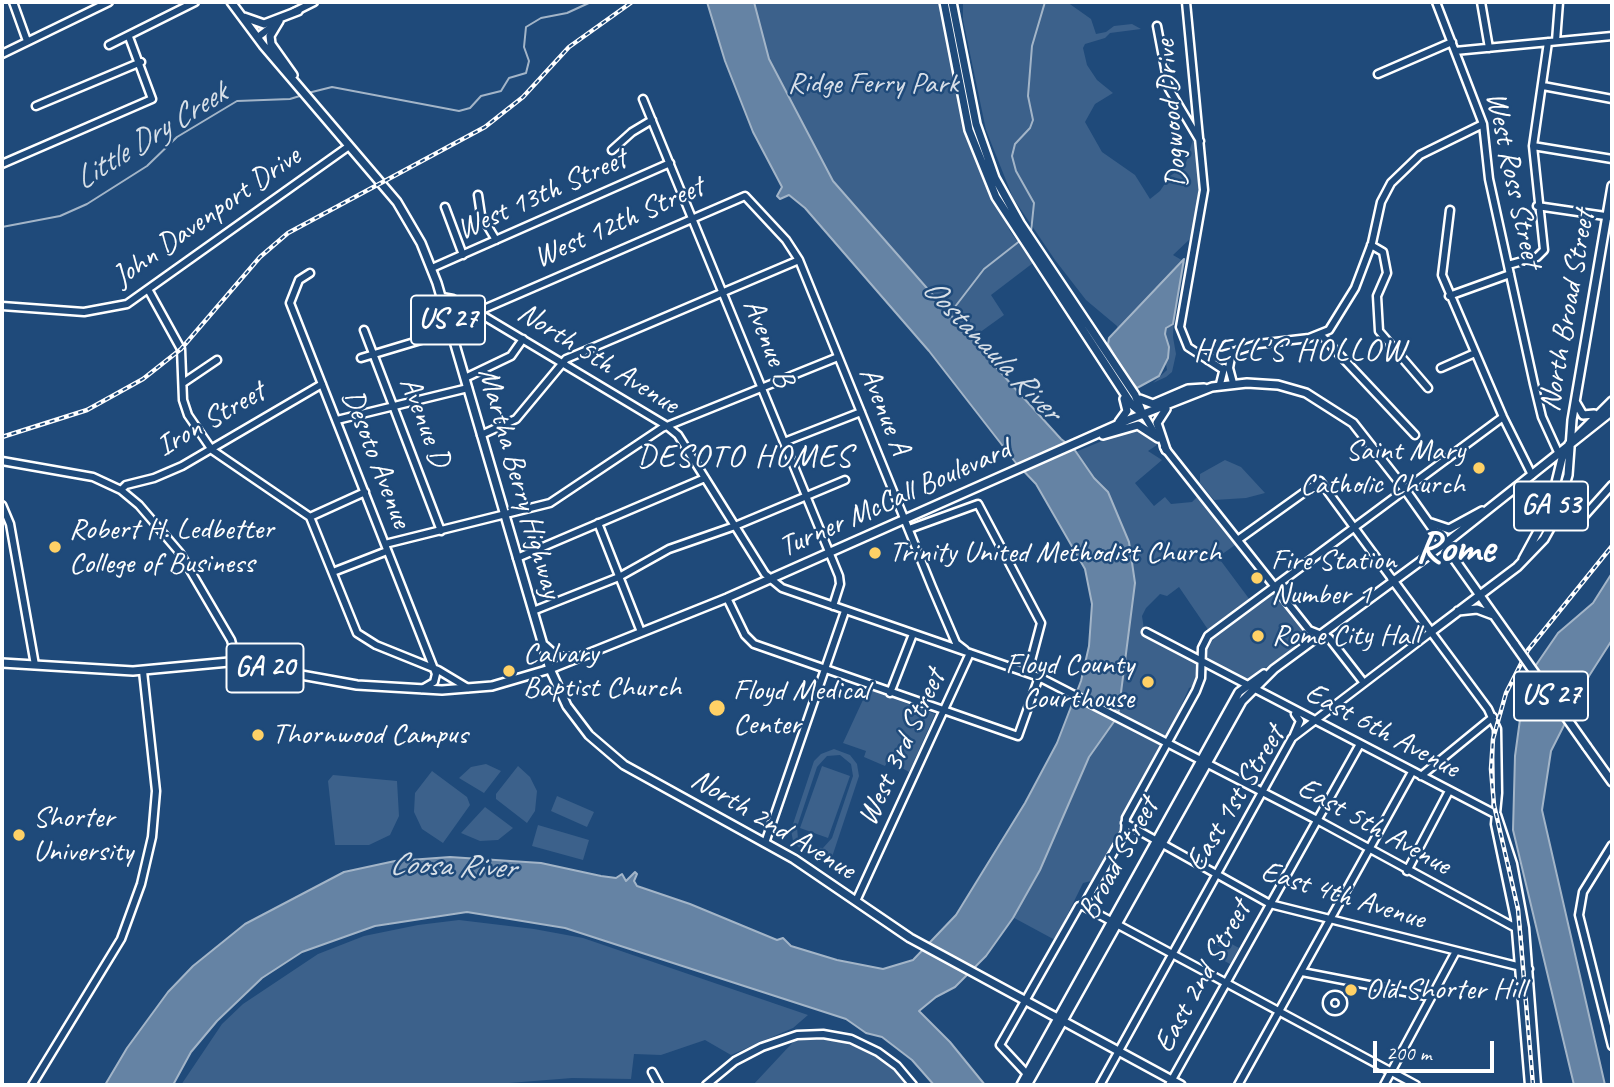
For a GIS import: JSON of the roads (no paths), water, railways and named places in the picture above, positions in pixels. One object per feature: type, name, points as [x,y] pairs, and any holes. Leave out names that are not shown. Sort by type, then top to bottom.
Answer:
[{"type":"main road","points":[[231,2],[290,74]]},
{"type":"main road","points":[[944,2],[973,144],[991,187],[1039,259],[1143,402],[1153,404],[1188,389],[1212,387]]},
{"type":"main road","points":[[952,2],[980,138],[1017,225]]},
{"type":"main road","points":[[242,16],[264,24],[298,11]]},
{"type":"main road","points":[[279,21],[270,36],[271,44],[290,74]]},
{"type":"main road","name":"Martha Berry Highway","points":[[290,74],[397,202],[417,235],[442,297],[550,669],[574,716],[611,754]]},
{"type":"main road","name":"North Broad Street","points":[[1569,444],[1610,217],[1612,186]]},
{"type":"main road","points":[[1039,259],[1072,316],[1132,405],[1144,415]]},
{"type":"main road","points":[[1072,316],[1072,321],[1126,402],[1127,411],[1115,426]]},
{"type":"main road","name":"Turner McCall Boulevard","points":[[469,689],[521,679],[550,669],[727,598],[1115,426],[1220,384],[1286,387],[1328,404],[1366,436],[1612,782]]},
{"type":"main road","points":[[1135,394],[1144,415]]},
{"type":"main road","points":[[1576,403],[1583,415],[1590,416],[1612,399]]},
{"type":"main road","points":[[1569,444],[1612,399]]},
{"type":"main road","points":[[1166,450],[1157,423],[1169,406]]},
{"type":"main road","points":[[1569,444],[1584,437],[1612,411]]},
{"type":"main road","points":[[1091,438],[1138,425],[1157,438]]},
{"type":"main road","name":"Broad Street","points":[[1024,1085],[1204,762],[1239,692],[1249,688],[1486,510],[1569,444]]},
{"type":"main road","name":"GA 53","points":[[1521,562],[1551,519],[1558,479],[1569,444]]},
{"type":"main road","name":"GA 53","points":[[1481,596],[1545,539],[1567,475],[1569,444]]},
{"type":"main road","points":[[1532,475],[1549,468],[1558,479]]},
{"type":"main road","points":[[1427,520],[1437,527],[1449,529],[1472,514],[1486,510]]},
{"type":"main road","points":[[1392,579],[1431,632]]},
{"type":"main road","name":"East 1st Street","points":[[1431,632],[1481,596]]},
{"type":"main road","points":[[1458,611],[1476,609],[1494,615]]},
{"type":"main road","points":[[541,639],[554,657],[581,656]]},
{"type":"main road","name":"GA 20","points":[[2,663],[143,671],[237,662],[343,684],[469,689]]},
{"type":"main road","name":"North 2nd Avenue","points":[[611,754],[624,765],[765,843],[910,938],[1118,1051],[1170,1083],[1181,1085]]},
{"type":"main road","name":"Broad Street","points":[[1024,1085],[1026,1073],[1060,1020]]},
{"type":"street","points":[[13,2],[27,41]]},
{"type":"street","points":[[2,54],[109,2]]},
{"type":"street","points":[[109,45],[195,2]]},
{"type":"street","points":[[258,37],[279,21],[314,2]]},
{"type":"street","name":"Dogwood Drive","points":[[1186,2],[1202,143],[1204,190],[1180,327],[1188,346],[1226,368]]},
{"type":"street","name":"West Ross Street","points":[[1436,2],[1483,124],[1489,179],[1539,406],[1558,452]]},
{"type":"street","points":[[1481,2],[1489,48]]},
{"type":"street","points":[[1556,41],[1559,2]]},
{"type":"street","points":[[1157,26],[1169,89],[1202,143]]},
{"type":"street","points":[[1455,51],[1612,36]]},
{"type":"street","points":[[2,164],[152,99],[141,62],[129,37]]},
{"type":"street","points":[[1508,265],[1543,252],[1533,146],[1548,42]]},
{"type":"street","points":[[1378,74],[1452,43]]},
{"type":"street","points":[[36,106],[141,62]]},
{"type":"street","points":[[1543,86],[1612,99]]},
{"type":"street","name":"Avenue B","points":[[643,99],[830,552],[841,582],[833,606]]},
{"type":"street","points":[[612,150],[632,132],[652,120]]},
{"type":"street","points":[[1208,360],[1258,344],[1321,335],[1332,327],[1347,302],[1371,245],[1381,202],[1391,183],[1420,155],[1483,124]]},
{"type":"street","name":"John Davenport Drive","points":[[2,306],[93,312],[121,306],[149,291],[349,146]]},
{"type":"street","points":[[1533,146],[1612,159]]},
{"type":"street","name":"West 13th Street","points":[[432,268],[670,163]]},
{"type":"street","points":[[478,195],[481,215],[496,240]]},
{"type":"street","name":"West 12th Street","points":[[477,312],[743,195]]},
{"type":"street","name":"Avenue A","points":[[743,195],[786,240],[799,260],[956,643],[970,653]]},
{"type":"street","points":[[1537,206],[1610,217]]},
{"type":"street","points":[[445,207],[463,255]]},
{"type":"street","points":[[1450,210],[1441,267],[1449,296],[1532,475]]},
{"type":"street","points":[[1371,245],[1383,252],[1387,273],[1377,296],[1378,331],[1428,388]]},
{"type":"street","points":[[481,435],[516,419],[562,362],[799,260]]},
{"type":"street","name":"Desoto Avenue","points":[[310,273],[299,280],[290,303],[432,668]]},
{"type":"street","points":[[1449,296],[1510,274]]},
{"type":"street","points":[[149,291],[179,344],[185,411],[212,450],[310,517],[357,633],[376,645],[432,668],[469,689]]},
{"type":"street","name":"North 5th Avenue","points":[[442,297],[453,299],[477,312],[678,435],[734,526],[771,579],[782,588],[1028,672],[1124,721]]},
{"type":"street","name":"Avenue D","points":[[363,330],[441,531]]},
{"type":"street","points":[[361,358],[452,331]]},
{"type":"street","points":[[1321,335],[1415,435]]},
{"type":"street","points":[[465,378],[511,356],[523,339]]},
{"type":"street","points":[[1220,384],[1232,352]]},
{"type":"street","points":[[1441,368],[1475,353]]},
{"type":"street","points":[[385,544],[554,501],[667,426],[838,357]]},
{"type":"street","points":[[183,383],[216,360]]},
{"type":"street","points":[[1226,368],[1233,383]]},
{"type":"street","name":"Iron Street","points":[[121,490],[126,485],[171,472],[322,384]]},
{"type":"street","points":[[337,420],[468,388]]},
{"type":"street","points":[[784,442],[861,412]]},
{"type":"street","points":[[1144,415],[1166,450],[1309,630],[1329,638],[1364,683]]},
{"type":"street","points":[[1196,691],[1203,643],[1208,636],[1503,417]]},
{"type":"street","points":[[2,461],[93,477],[121,490],[139,505],[174,544],[222,623],[236,651],[237,662]]},
{"type":"street","points":[[517,558],[705,478]]},
{"type":"street","points":[[533,611],[619,577],[668,549],[734,526],[845,481]]},
{"type":"street","points":[[1239,539],[1320,481],[1392,579]]},
{"type":"street","points":[[1551,519],[1568,524],[1583,520],[1612,485]]},
{"type":"street","points":[[310,517],[365,492]]},
{"type":"street","points":[[909,529],[978,504],[1041,623],[1028,672]]},
{"type":"street","points":[[2,505],[10,524],[35,665]]},
{"type":"street","points":[[598,523],[641,632]]},
{"type":"street","points":[[333,572],[387,551]]},
{"type":"street","points":[[727,598],[745,635],[754,644],[1020,735],[1040,677]]},
{"type":"street","points":[[765,843],[845,611]]},
{"type":"street","name":"East 6th Avenue","points":[[1146,632],[1314,722],[1497,815]]},
{"type":"street","points":[[1431,632],[1493,717],[1498,735],[1497,815],[1494,824],[1516,930],[1529,1085]]},
{"type":"street","name":"East 1st Street","points":[[1100,1085],[1292,738],[1431,632]]},
{"type":"street","points":[[890,692],[913,634]]},
{"type":"street","name":"West 3rd Street","points":[[856,901],[970,653]]},
{"type":"street","points":[[422,689],[436,678],[432,668]]},
{"type":"street","points":[[1026,1073],[1000,1045],[1125,832],[1125,823],[1196,691],[1209,671],[1215,670]]},
{"type":"street","points":[[32,1085],[121,939],[141,884],[152,837],[156,791],[143,671]]},
{"type":"street","points":[[1285,706],[1300,719],[1292,738]]},
{"type":"street","points":[[1421,776],[1493,717]]},
{"type":"street","name":"East 5th Avenue","points":[[1124,721],[1317,820],[1525,933]]},
{"type":"street","name":"East 2nd Street","points":[[1170,1083],[1360,744]]},
{"type":"street","points":[[1238,1085],[1412,772]]},
{"type":"street","points":[[1407,870],[1449,791]]},
{"type":"street","points":[[1497,815],[1513,864],[1525,933],[1537,1085]]},
{"type":"street","name":"East 4th Avenue","points":[[1125,823],[1158,844],[1270,904],[1455,953],[1529,969]]},
{"type":"street","points":[[1612,845],[1583,892],[1579,915],[1612,1046]]},
{"type":"street","points":[[1081,906],[1416,1085]]},
{"type":"street","points":[[1384,1085],[1455,953]]},
{"type":"street","points":[[1302,972],[1431,998]]},
{"type":"street","points":[[1338,995],[1340,980]]},
{"type":"street","points":[[706,1085],[735,1061],[762,1048],[797,1035],[823,1034],[851,1039],[878,1052],[897,1066],[914,1085]]},
{"type":"street","points":[[652,1072],[659,1085]]},
{"type":"water","name":"Coosa River","points":[[707,2],[754,2],[769,59],[833,181],[1011,384],[1061,439],[1074,449],[1094,478],[1108,492],[1129,542],[1135,583],[1118,716],[1089,757],[1040,870],[1013,918],[986,956],[955,987],[936,997],[919,1011],[950,1042],[985,1085],[934,1085],[912,1060],[882,1037],[866,1033],[846,1019],[565,928],[467,912],[375,926],[302,952],[262,978],[217,1021],[191,1052],[173,1085],[105,1085],[127,1048],[168,992],[193,966],[245,924],[344,872],[395,861],[450,857],[541,863],[616,878],[622,874],[626,881],[635,872],[637,874],[634,881],[637,886],[690,904],[777,940],[783,938],[791,946],[837,960],[883,969],[913,960],[956,915],[1025,803],[1057,743],[1081,681],[1089,646],[1092,604],[1085,569],[1036,484],[1016,463],[929,351],[805,208],[789,195],[780,199],[777,196],[782,187],[753,132],[725,61]]},
{"type":"water","points":[[1184,259],[1173,324],[1166,328],[1165,334],[1169,347],[1168,358],[1159,376],[1137,388],[1123,372],[1108,344],[1109,338]]},
{"type":"water","points":[[1612,573],[1612,640],[1589,676],[1551,751],[1542,810],[1605,1085],[1574,1085],[1513,830],[1515,756],[1522,705],[1536,665],[1558,633],[1593,603]]},
{"type":"waterway","name":"Little Dry Creek","points":[[308,93],[332,87],[459,111],[470,108],[481,96],[501,91],[509,78],[526,73],[529,61],[524,47],[526,27],[541,18],[567,13],[591,2]]},
{"type":"waterway","points":[[1031,232],[1034,203],[1016,171],[1012,156],[1015,144],[1030,128],[1033,120],[1028,96],[1032,46],[1045,2]]},
{"type":"waterway","name":"Little Dry Creek","points":[[2,227],[60,216],[87,204],[147,166],[177,137],[237,101],[290,99],[303,95]]},
{"type":"waterway","name":"Oostanaula River","points":[[951,312],[984,269],[1021,240]]},
{"type":"railway","points":[[2,437],[87,410],[143,379],[181,349],[260,257],[288,233],[485,127],[523,97],[569,47],[632,2]]},
{"type":"railway","points":[[1533,1085],[1518,909],[1494,805],[1491,769],[1493,739],[1506,693],[1528,650],[1612,546]]},
{"type":"place","name":"Saint Mary Catholic Church","points":[[1479,468]]},
{"type":"place","name":"Robert H. Ledbetter College of Business","points":[[55,547]]},
{"type":"place","name":"Trinity United Methodist Church","points":[[875,553]]},
{"type":"place","name":"Fire Station Number 1","points":[[1257,578]]},
{"type":"place","name":"Rome City Hall","points":[[1258,636]]},
{"type":"place","name":"Calvary Baptist Church","points":[[509,671]]},
{"type":"place","name":"Floyd County Courthouse","points":[[1148,682]]},
{"type":"place","name":"Floyd Medical Center","points":[[717,708]]},
{"type":"place","name":"Thornwood Campus","points":[[258,735]]},
{"type":"place","name":"Shorter University","points":[[19,835]]},
{"type":"place","name":"Old Shorter Hill","points":[[1351,990]]},
{"type":"district","name":"HELL'S HOLLOW","points":[[1300,352]]},
{"type":"district","name":"DESOTO HOMES","points":[[745,458]]},
{"type":"district","name":"Rome","points":[[1455,549]]},
{"type":"park label","name":"Ridge Ferry Park","points":[[873,84]]}]
